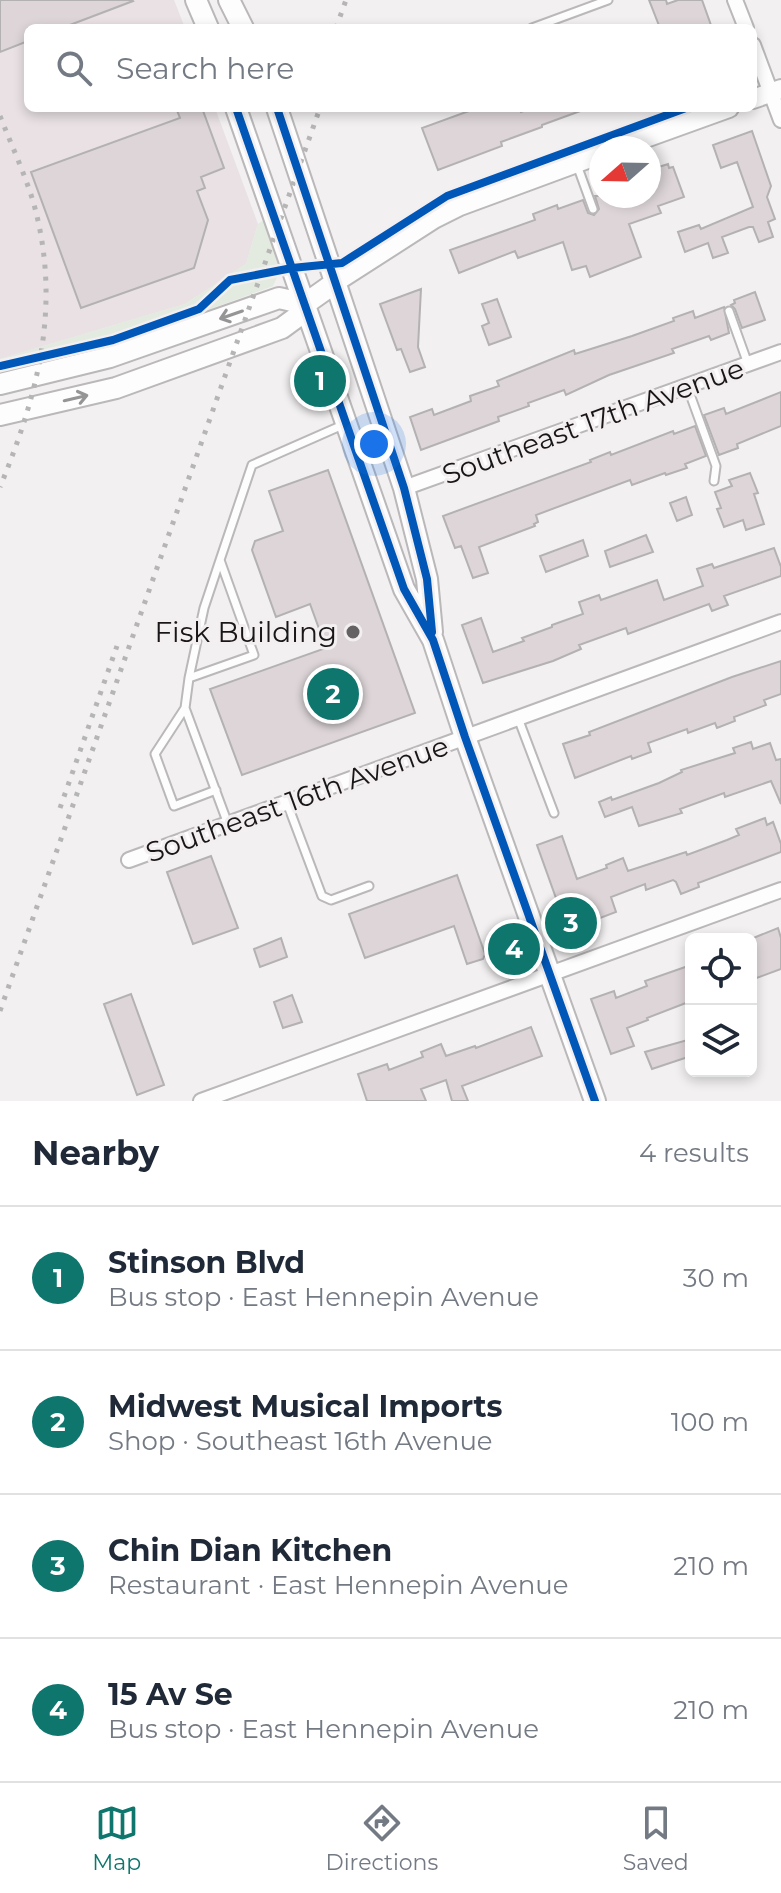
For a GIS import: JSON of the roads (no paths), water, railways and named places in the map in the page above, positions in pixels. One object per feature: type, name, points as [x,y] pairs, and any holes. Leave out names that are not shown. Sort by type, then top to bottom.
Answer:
[{"type":"main road","points":[[196,0],[206,24]]},
{"type":"main road","points":[[229,0],[241,24]]},
{"type":"main road","points":[[237,112],[404,589],[433,640],[595,1101]]},
{"type":"main road","points":[[278,112],[404,488],[427,579],[433,640]]},
{"type":"main road","points":[[0,415],[116,388],[282,328],[297,317],[305,304],[336,282]]},
{"type":"main road","points":[[0,384],[110,357],[279,298],[305,304]]},
{"type":"street","points":[[735,0],[744,24]]},
{"type":"street","points":[[757,58],[768,94],[781,120]]},
{"type":"street","points":[[651,136],[718,112]]},
{"type":"street","points":[[336,282],[434,219],[460,206],[589,158]]},
{"type":"street","name":"Southeast 17th Avenue","points":[[404,488],[781,352]]},
{"type":"street","name":"Southeast 16th Avenue","points":[[129,860],[781,622]]},
{"type":"street","points":[[201,1101],[781,890]]},
{"type":"lane","points":[[543,24],[608,0]]},
{"type":"lane","points":[[576,163],[593,209]]},
{"type":"lane","points":[[729,311],[748,364]]},
{"type":"lane","points":[[687,386],[716,466],[714,481]]},
{"type":"lane","points":[[216,790],[174,806],[155,754],[185,708],[204,608],[252,465],[347,424]]},
{"type":"lane","points":[[189,678],[254,655],[220,560]]},
{"type":"lane","points":[[185,708],[228,824]]},
{"type":"lane","points":[[518,718],[554,813]]},
{"type":"lane","points":[[287,803],[322,896],[331,900],[369,886]]},
{"type":"railway","points":[[337,24],[346,0]]},
{"type":"railway","points":[[0,1011],[319,112]]},
{"type":"railway","points":[[0,116],[33,201],[46,275],[46,311],[35,382],[26,417],[0,487]]},
{"type":"railway","points":[[60,808],[117,646]]},
{"type":"place","name":"Stinson Blvd","points":[[320,381]]},
{"type":"place","name":"Fisk Building","points":[[353,632]]},
{"type":"place","name":"Midwest Musical Imports","points":[[333,694]]},
{"type":"place","name":"Chin Dian Kitchen","points":[[571,923]]},
{"type":"place","name":"15 Av Se","points":[[514,949]]}]
